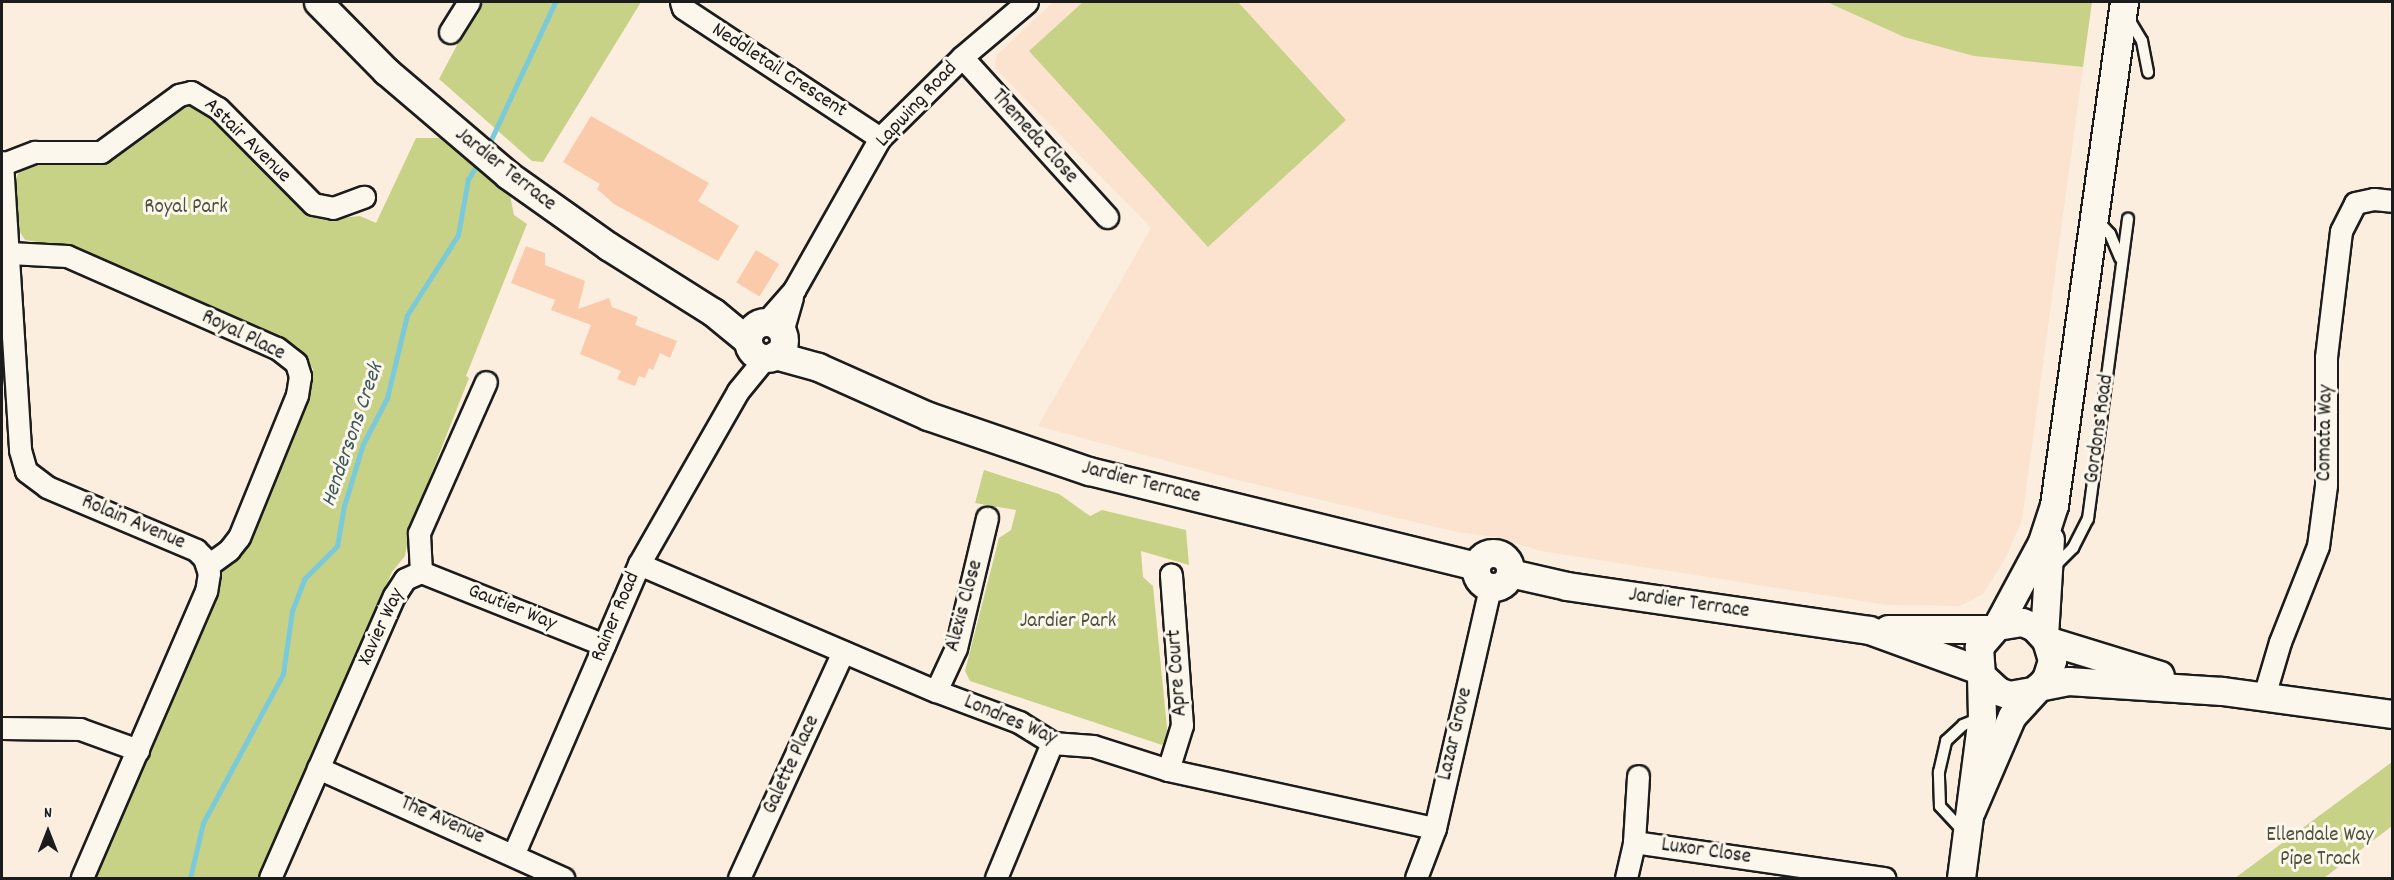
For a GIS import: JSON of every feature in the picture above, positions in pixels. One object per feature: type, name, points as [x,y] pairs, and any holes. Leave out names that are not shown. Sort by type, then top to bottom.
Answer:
[{"type":"street","name":"Jardier Terrace","points":[[318,2],[386,71],[460,136],[508,175],[608,246],[713,312],[818,367],[928,416],[1089,471],[1492,575],[1869,630],[1980,672]]},
{"type":"street","points":[[450,32],[469,2]]},
{"type":"street","name":"Neddletail Crescent","points":[[681,2],[683,8],[880,138]]},
{"type":"street","name":"Lapwing Road","points":[[766,340],[880,138],[962,57],[1027,2]]},
{"type":"street","name":"Gordons Road","points":[[2045,638],[2045,575],[2123,5]]},
{"type":"street","name":"Themeda Close","points":[[962,57],[1107,217]]},
{"type":"street","name":"Astair Avenue","points":[[2,163],[35,152],[101,152],[179,95],[191,92],[218,108],[313,204],[333,208],[364,197]]},
{"type":"street","name":"Rolain Avenue","points":[[2,163],[20,450],[26,471],[47,487],[196,550],[208,565],[206,591],[82,879]]},
{"type":"street","name":"Comata Way","points":[[2264,696],[2280,642],[2318,546],[2326,485],[2326,357],[2341,231],[2355,202],[2374,199],[2392,201]]},
{"type":"street","name":"Royal Place","points":[[9,253],[67,256],[277,348],[296,363],[300,376],[297,395],[239,537],[229,550],[208,565]]},
{"type":"street","name":"Rainer Road","points":[[514,853],[639,564],[766,340]]},
{"type":"street","name":"Xavier Way","points":[[270,879],[394,596],[405,579],[421,572],[419,533],[486,382]]},
{"type":"street","name":"Gordons Road","points":[[1995,627],[2042,542],[2054,506]]},
{"type":"street","name":"Alexis Close","points":[[936,691],[956,648],[987,518]]},
{"type":"street","name":"Londres Way","points":[[639,564],[936,691],[1019,722],[1052,743],[1093,746],[1168,770],[1435,828]]},
{"type":"street","name":"Gautier Way","points":[[421,572],[604,645]]},
{"type":"street","name":"Apre Court","points":[[1168,770],[1182,725],[1171,574]]},
{"type":"street","name":"Lazar Grove","points":[[1416,879],[1435,828],[1492,575]]},
{"type":"street","points":[[1961,879],[1982,717],[1979,647],[1995,627],[2022,622],[2045,638],[2124,666],[2222,691]]},
{"type":"street","name":"Jardier Terrace","points":[[1869,630],[1904,627],[1957,632],[1995,627]]},
{"type":"street","points":[[1969,824],[2012,716],[2035,689],[2052,660],[2045,638]]},
{"type":"street","name":"Galette Place","points":[[739,879],[843,652]]},
{"type":"street","points":[[1980,672],[1998,692],[2021,695],[2068,681],[2222,691],[2392,714]]},
{"type":"street","points":[[2,728],[80,729],[138,750]]},
{"type":"street","points":[[996,879],[1052,743]]},
{"type":"street","name":"The Avenue","points":[[318,768],[514,853],[563,879]]},
{"type":"street","points":[[1626,879],[1634,842],[1638,776]]},
{"type":"street","name":"Luxor Close","points":[[1634,842],[1884,879]]},
{"type":"lane","name":"Gordons Road","points":[[2123,5],[2142,41],[2148,72]]},
{"type":"lane","name":"Gordons Road","points":[[2094,217],[2118,248],[2122,267]]},
{"type":"lane","name":"Gordons Road","points":[[2045,575],[2073,548],[2088,519],[2128,219]]},
{"type":"lane","points":[[1969,824],[1940,806],[1939,772],[1946,741],[1963,725],[1982,717]]},
{"type":"shaded area","points":[[1053,2],[1827,2],[1974,56],[2083,67],[2022,520],[2005,559],[1983,594],[1960,606],[1888,605],[1541,551],[1495,537],[1457,532],[1237,480],[1038,426],[1151,228],[994,67],[997,55]]},
{"type":"green space","points":[[480,2],[641,2],[543,162],[532,161],[439,79]]},
{"type":"green space","points":[[1083,2],[1238,2],[1346,120],[1208,247],[1029,51]]},
{"type":"green space","points":[[1827,2],[2092,2],[2083,67],[1974,56],[1904,37]]},
{"type":"green space","name":"Royal Park","points":[[193,104],[209,113],[316,215],[332,219],[360,216],[376,223],[416,138],[439,138],[510,195],[514,215],[527,224],[466,376],[469,378],[410,528],[405,556],[392,572],[260,878],[93,878],[225,566],[244,549],[264,503],[312,381],[313,369],[298,347],[70,247],[25,240],[18,229],[15,180],[22,166],[39,160],[83,164],[109,159],[175,109]]},
{"type":"green space","name":"Jardier Park","points":[[984,470],[1059,494],[1090,516],[1102,510],[1186,530],[1189,565],[1141,551],[1143,577],[1153,586],[1168,738],[1162,745],[970,681],[965,671],[999,538],[1011,530],[1016,510],[975,503]]},
{"type":"green space","name":"Ellendale Way Pipe Track","points":[[2392,762],[2392,826],[2324,878],[2235,878]]},
{"type":"building","points":[[591,116],[709,183],[698,201],[739,226],[718,261],[614,204],[597,189],[600,184],[563,162]]},
{"type":"building","points":[[526,246],[545,253],[545,265],[585,281],[578,309],[609,298],[612,307],[638,317],[635,325],[677,341],[670,358],[660,353],[653,370],[649,368],[645,378],[639,376],[635,386],[617,379],[621,371],[580,354],[591,325],[551,310],[555,300],[511,283]]},
{"type":"building","points":[[756,250],[779,264],[760,296],[736,283]]},
{"type":"waterway","name":"Hendersons Creek","points":[[488,146],[555,2]]},
{"type":"waterway","name":"Hendersons Creek","points":[[190,878],[203,823],[283,674],[292,611],[304,579],[337,546],[344,506],[363,444],[387,398],[407,315],[458,235],[468,179],[480,160]]}]
